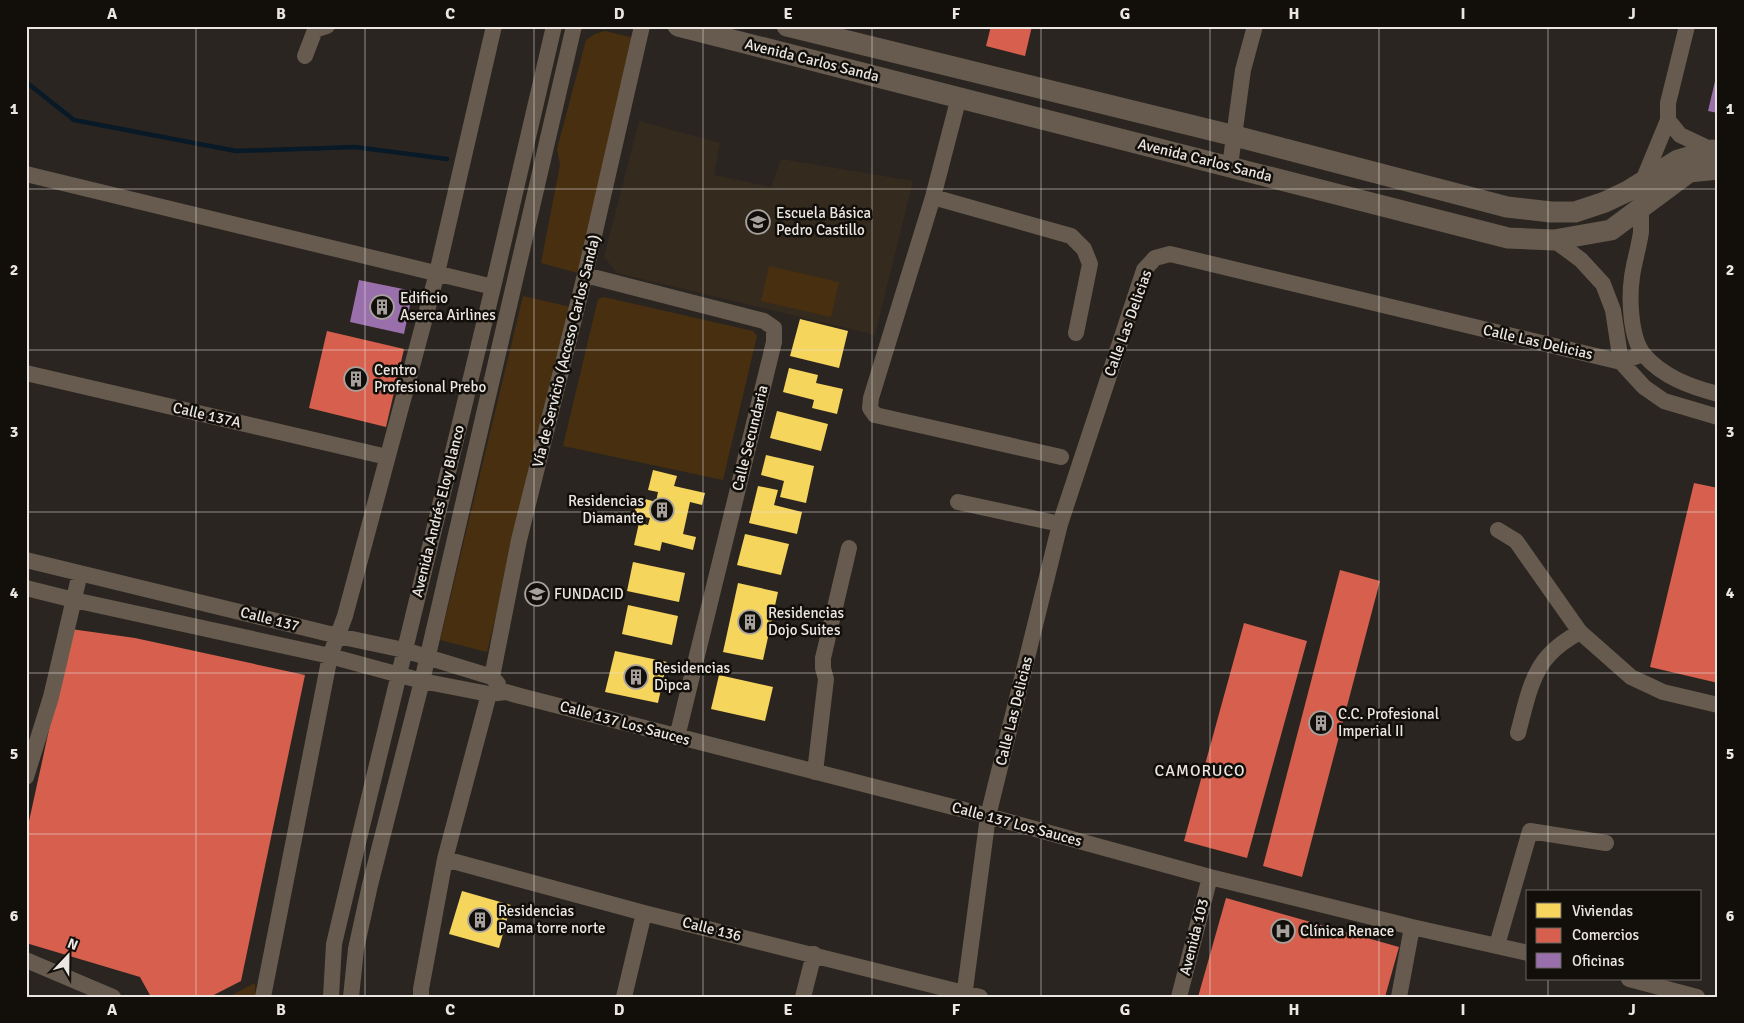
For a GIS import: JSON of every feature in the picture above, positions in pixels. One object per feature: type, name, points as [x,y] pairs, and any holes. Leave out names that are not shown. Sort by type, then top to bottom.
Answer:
[{"type":"street","points":[[305,56],[315,30],[327,26]]},
{"type":"street","points":[[263,997],[330,656],[345,616],[437,273],[494,26]]},
{"type":"street","name":"Avenida Andrés Eloy Blanco","points":[[331,997],[334,944],[397,676],[493,287],[554,26]]},
{"type":"street","name":"Avenida Andrés Eloy Blanco","points":[[351,997],[356,949],[370,885],[422,681],[574,26]]},
{"type":"street","name":"Vía de Servicio (Acceso Carlos Sanda)","points":[[492,677],[519,540],[586,275],[642,26]]},
{"type":"street","name":"Avenida Carlos Sanda","points":[[678,26],[1508,238],[1554,240],[1611,230],[1689,172],[1716,157]]},
{"type":"street","name":"Avenida Carlos Sanda","points":[[787,26],[1235,136],[1507,207],[1551,212],[1575,212],[1605,202],[1642,183],[1653,174],[1678,160],[1716,157]]},
{"type":"street","points":[[1230,166],[1243,70],[1255,26]]},
{"type":"street","points":[[1642,183],[1668,120],[1668,103],[1687,26]]},
{"type":"street","points":[[959,97],[933,197],[871,398],[870,408],[875,415],[1061,457]]},
{"type":"street","points":[[1668,120],[1680,135],[1716,157]]},
{"type":"street","points":[[26,174],[493,287]]},
{"type":"street","points":[[933,197],[1071,236],[1084,249],[1090,264],[1076,333]]},
{"type":"street","points":[[1641,209],[1640,233],[1632,278],[1630,303],[1634,331],[1643,354],[1661,371],[1694,388],[1718,394]]},
{"type":"street","points":[[1554,240],[1580,260],[1603,284],[1612,310],[1621,362],[1644,388],[1664,401],[1718,417]]},
{"type":"street","name":"Calle Las Delicias","points":[[969,995],[988,816],[1060,524],[1144,270],[1154,258],[1170,254],[1621,362]]},
{"type":"street","name":"Calle Secundaria","points":[[586,275],[764,321],[774,328],[774,342],[677,737]]},
{"type":"street","points":[[1621,362],[1643,354]]},
{"type":"street","name":"Calle 137A","points":[[26,373],[387,457]]},
{"type":"street","points":[[958,502],[1060,524]]},
{"type":"street","points":[[1498,530],[1516,541],[1580,632],[1631,677],[1663,692],[1718,705]]},
{"type":"street","points":[[815,772],[826,679],[823,668],[824,658],[850,548]]},
{"type":"street","name":"Calle 137","points":[[26,560],[338,636],[404,650],[492,677],[506,692]]},
{"type":"street","points":[[26,777],[51,697],[80,572]]},
{"type":"street","points":[[26,588],[330,656],[397,676],[489,694],[506,692]]},
{"type":"street","points":[[1518,733],[1538,671],[1548,656],[1564,641],[1580,632]]},
{"type":"street","name":"Calle 137 Los Sauces","points":[[506,692],[988,816],[1210,877],[1412,927],[1526,952]]},
{"type":"street","points":[[421,997],[445,859],[489,694]]},
{"type":"street","points":[[1497,945],[1530,831],[1606,842]]},
{"type":"street","name":"Calle 136","points":[[445,859],[644,913],[814,954],[969,995]]},
{"type":"street","name":"Avenida 103","points":[[1179,997],[1210,877]]},
{"type":"street","points":[[624,997],[644,913]]},
{"type":"street","points":[[1399,997],[1412,927]]},
{"type":"street","points":[[803,997],[814,954]]},
{"type":"street","points":[[26,960],[113,997]]},
{"type":"street","points":[[1633,980],[1697,997]]},
{"type":"shaded area","points":[[605,31],[634,38],[578,273],[541,263],[560,165],[557,149],[586,40],[595,34]]},
{"type":"shaded area","name":"Escuela Básica Pedro Castillo","points":[[639,121],[720,143],[714,175],[771,187],[781,159],[913,181],[875,335],[617,273],[604,257]]},
{"type":"shaded area","points":[[769,266],[839,282],[831,317],[761,301]]},
{"type":"shaded area","points":[[523,296],[571,307],[487,652],[440,640]]},
{"type":"shaded area","points":[[604,297],[753,331],[757,336],[723,480],[563,446],[598,299]]},
{"type":"shaded area","points":[[255,983],[255,997],[228,997]]},
{"type":"building: Viviendas","points":[[800,319],[848,331],[839,368],[790,356]]},
{"type":"building: Viviendas","points":[[789,368],[818,375],[816,383],[843,389],[837,414],[812,408],[814,400],[783,392]]},
{"type":"building: Viviendas","points":[[777,411],[828,424],[821,451],[770,438]]},
{"type":"building: Viviendas","points":[[766,455],[814,466],[806,503],[780,497],[784,481],[761,475]]},
{"type":"building: Viviendas","name":"Residencias Diamante","points":[[653,470],[677,476],[674,486],[705,493],[702,505],[690,502],[683,534],[696,537],[693,550],[662,542],[660,551],[634,545],[639,523],[648,525],[650,518],[634,515],[638,497],[656,502],[658,492],[648,490]]},
{"type":"building: Viviendas","points":[[758,486],[778,490],[774,505],[802,512],[797,534],[749,523]]},
{"type":"building: Viviendas","points":[[745,534],[789,544],[781,575],[737,565]]},
{"type":"building: Viviendas","points":[[633,562],[685,573],[679,602],[627,591]]},
{"type":"building: Viviendas","name":"Residencias Dojo Suites","points":[[738,583],[778,592],[763,660],[723,652]]},
{"type":"building: Viviendas","points":[[628,605],[678,616],[672,645],[622,634]]},
{"type":"building: Viviendas","name":"Residencias Dipca","points":[[615,651],[667,662],[658,703],[605,692]]},
{"type":"building: Viviendas","points":[[719,675],[773,687],[765,721],[711,709]]},
{"type":"building: Viviendas","name":"Residencias Pama torre norte","points":[[462,891],[511,905],[499,948],[449,934]]},
{"type":"building: Comercios","points":[[991,26],[1032,26],[1025,56],[986,46]]},
{"type":"building: Comercios","name":"Centro Profesional Prebo","points":[[327,331],[404,349],[386,427],[309,408]]},
{"type":"building: Comercios","points":[[1694,483],[1718,488],[1718,683],[1650,667]]},
{"type":"building: Comercios","name":"C.C. Profesional Imperial II","points":[[1340,570],[1380,581],[1302,877],[1263,866]]},
{"type":"building: Comercios","points":[[1244,623],[1307,641],[1247,858],[1184,841]]},
{"type":"building: Comercios","points":[[71,629],[135,638],[305,675],[241,981],[210,997],[151,997],[140,977],[26,943],[26,835]]},
{"type":"building: Comercios","points":[[1226,898],[1399,947],[1385,997],[1198,997]]},
{"type":"building: Oficinas","points":[[1716,77],[1718,77],[1718,113],[1708,111]]},
{"type":"building: Oficinas","name":"Edificio Aserca Airlines","points":[[359,280],[413,291],[404,334],[350,322]]},
{"type":"waterway","points":[[26,82],[74,120],[236,151],[355,147],[447,159]]},
{"type":"place","name":"Escuela Básica Pedro Castillo","points":[[758,222]]},
{"type":"place","name":"Edificio Aserca Airlines","points":[[382,307]]},
{"type":"place","name":"Centro Profesional Prebo","points":[[356,379]]},
{"type":"place","name":"Residencias Diamante","points":[[662,510]]},
{"type":"place","name":"FUNDACID","points":[[537,594]]},
{"type":"place","name":"Residencias Dojo Suites","points":[[750,622]]},
{"type":"place","name":"Residencias Dipca","points":[[636,677]]},
{"type":"place","name":"C.C. Profesional Imperial II","points":[[1321,723]]},
{"type":"place","name":"Residencias Pama torre norte","points":[[480,920]]},
{"type":"place","name":"Clínica Renace","points":[[1283,931]]},
{"type":"district","name":"CAMORUCO","points":[[1200,770]]}]
